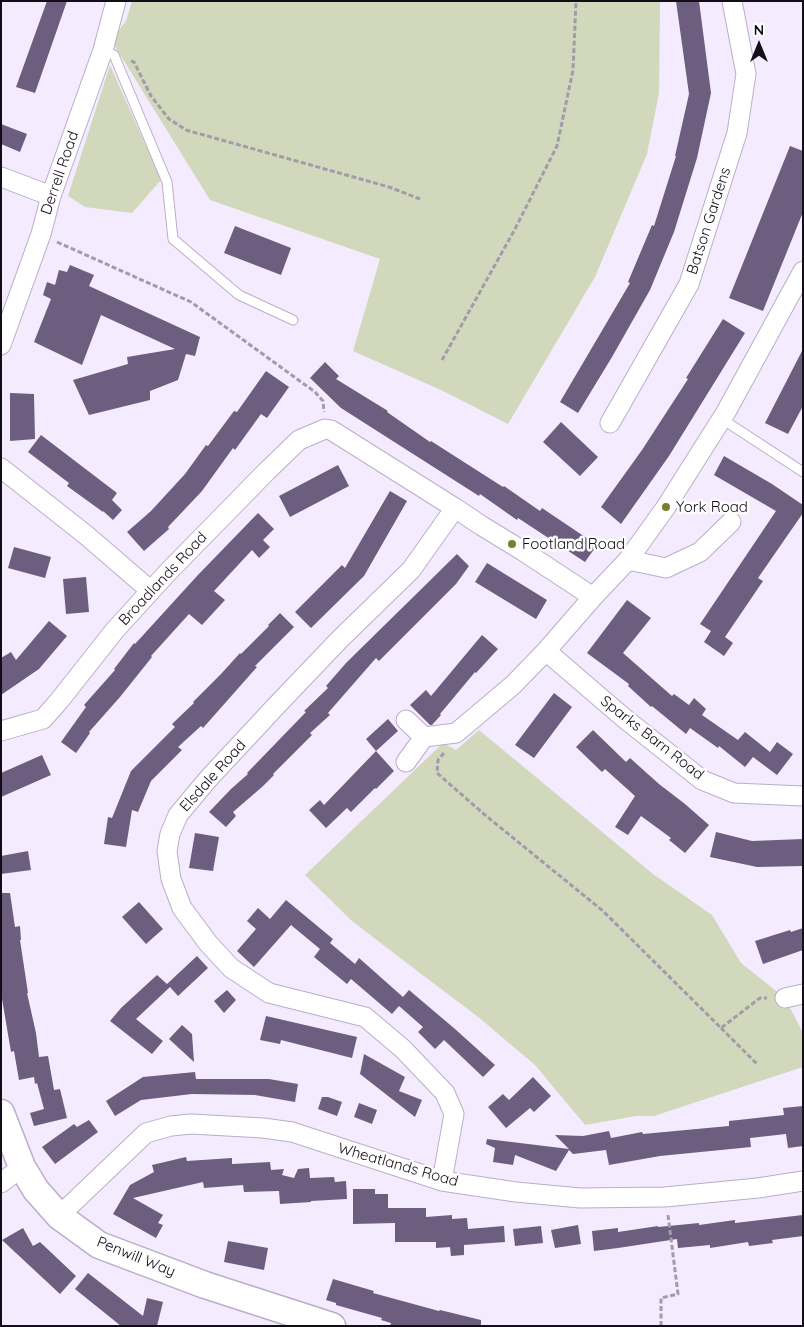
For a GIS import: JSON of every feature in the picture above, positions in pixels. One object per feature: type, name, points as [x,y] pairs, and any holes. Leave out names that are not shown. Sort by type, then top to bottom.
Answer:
[{"type":"street","name":"Derrell Road","points":[[1,345],[41,234],[52,196],[109,53],[116,1]]},
{"type":"street","name":"Batson Gardens","points":[[610,423],[689,284],[738,133],[746,74],[732,1]]},
{"type":"street","points":[[1,177],[52,196]]},
{"type":"street","points":[[406,720],[424,737],[456,734],[513,686],[628,560],[666,507],[722,419],[803,271]]},
{"type":"street","points":[[328,429],[593,597]]},
{"type":"street","name":"Broadlands Road","points":[[1,731],[43,719],[115,630],[240,498],[300,440],[328,429]]},
{"type":"street","points":[[1,468],[86,535],[151,591]]},
{"type":"street","name":"Elsdale Road","points":[[442,1181],[454,1114],[445,1093],[403,1049],[365,1017],[269,993],[231,968],[182,908],[171,880],[167,851],[170,834],[178,815],[209,778],[340,639],[411,570],[455,508]]},
{"type":"street","points":[[628,560],[666,568],[700,552],[731,522]]},
{"type":"street","name":"Sparks Barn Road","points":[[546,651],[624,718],[702,780],[734,793],[803,796]]},
{"type":"street","points":[[406,762],[424,737]]},
{"type":"street","name":"Penwill Way","points":[[1,1113],[22,1167],[36,1190],[59,1216],[99,1245],[205,1285],[332,1326]]},
{"type":"street","name":"Wheatlands Road","points":[[59,1216],[146,1132],[171,1126],[191,1124],[263,1128],[292,1132],[442,1181],[516,1192],[580,1198],[666,1197],[758,1188],[803,1181]]},
{"type":"street","points":[[1,1183],[22,1167]]},
{"type":"lane","points":[[109,53],[168,182],[173,239],[239,295],[293,320]]},
{"type":"lane","points":[[722,419],[803,472]]},
{"type":"path","points":[[442,360],[515,229],[557,146],[573,70],[576,1]]},
{"type":"path","points":[[109,53],[134,62],[151,96],[169,119],[186,130],[389,187],[420,199]]},
{"type":"path","points":[[41,234],[192,302],[315,392],[323,401],[328,429]]},
{"type":"path","points":[[456,734],[438,760],[436,773],[603,910],[758,1065]]},
{"type":"path","points":[[721,1028],[760,998],[794,996]]},
{"type":"path","points":[[661,1326],[661,1298],[678,1294],[666,1197]]},
{"type":"green space","points":[[132,1],[660,1],[659,93],[647,154],[595,277],[508,424],[441,390],[353,351],[380,259],[210,200],[111,40],[126,21]]},
{"type":"green space","points":[[110,65],[161,180],[132,213],[85,207],[68,196]]},
{"type":"green space","points":[[479,730],[653,874],[712,915],[741,963],[785,998],[803,1033],[803,1067],[654,1116],[636,1116],[585,1125],[535,1065],[477,1016],[352,921],[305,875],[443,743],[456,750]]},
{"type":"building","points":[[47,1],[67,1],[35,93],[16,87]]},
{"type":"building","points":[[676,1],[699,1],[711,93],[697,158],[674,232],[650,290],[578,413],[560,402],[630,283],[628,282],[652,225],[654,226],[676,156],[689,94]]},
{"type":"building","points":[[1,124],[27,134],[20,152],[1,144]]},
{"type":"building","points":[[790,146],[803,151],[803,212],[763,311],[729,298]]},
{"type":"building","points":[[235,226],[291,248],[281,275],[224,253]]},
{"type":"building","points":[[70,265],[94,275],[89,286],[200,337],[195,356],[186,354],[178,380],[150,391],[150,400],[89,415],[73,380],[128,364],[127,357],[175,349],[101,315],[82,365],[34,342],[51,299],[43,295],[47,282],[55,285],[59,270],[67,272]]},
{"type":"building","points":[[723,319],[745,333],[669,456],[621,524],[601,507],[642,450],[688,379],[686,378]]},
{"type":"building","points":[[803,349],[803,406],[788,434],[765,423]]},
{"type":"building","points":[[325,362],[339,376],[336,379],[388,411],[430,442],[504,486],[540,511],[542,508],[597,545],[585,562],[341,408],[310,378]]},
{"type":"building","points":[[266,371],[289,387],[267,418],[261,414],[235,450],[233,448],[202,491],[168,527],[169,529],[144,551],[127,532],[151,511],[185,474],[234,411],[237,412]]},
{"type":"building","points":[[10,393],[34,394],[35,439],[10,441]]},
{"type":"building","points":[[561,422],[598,457],[580,476],[543,442]]},
{"type":"building","points":[[41,435],[117,493],[112,500],[122,510],[113,520],[67,486],[69,483],[28,452]]},
{"type":"building","points":[[724,456],[772,484],[803,505],[803,513],[758,578],[763,581],[725,637],[733,643],[724,656],[704,642],[711,631],[700,624],[776,511],[714,475]]},
{"type":"building","points":[[338,465],[349,486],[290,517],[279,496]]},
{"type":"building","points":[[390,491],[407,501],[364,576],[311,628],[295,612],[342,565],[345,568]]},
{"type":"building","points":[[258,513],[274,529],[263,540],[270,547],[259,558],[252,550],[214,591],[225,600],[202,625],[189,614],[151,656],[120,697],[89,732],[76,753],[61,742],[86,707],[84,705],[115,670],[134,643]]},
{"type":"building","points":[[14,547],[51,557],[45,578],[8,568]]},
{"type":"building","points":[[457,554],[469,566],[456,584],[379,661],[376,658],[328,713],[330,715],[310,733],[312,735],[262,787],[233,812],[236,816],[226,827],[209,812],[248,774],[306,712],[304,711],[328,688],[326,686],[346,663]]},
{"type":"building","points":[[487,563],[547,600],[536,619],[475,582]]},
{"type":"building","points":[[86,577],[89,612],[66,614],[63,579]]},
{"type":"building","points":[[627,600],[651,618],[623,653],[672,696],[674,694],[689,705],[694,698],[706,709],[702,715],[738,740],[745,732],[770,752],[777,742],[793,754],[777,775],[753,757],[745,767],[719,746],[718,748],[690,728],[686,734],[651,707],[628,686],[629,684],[587,653]]},
{"type":"building","points":[[280,613],[294,627],[255,666],[257,667],[203,728],[201,726],[178,747],[182,750],[151,781],[138,812],[132,810],[126,847],[104,844],[108,817],[112,818],[131,771],[175,727],[172,724]]},
{"type":"building","points":[[49,621],[67,636],[39,669],[1,695],[1,658],[11,652],[16,660]]},
{"type":"building","points":[[482,635],[498,649],[475,672],[441,715],[430,725],[410,705],[426,690],[431,696]]},
{"type":"building","points":[[554,693],[572,707],[534,758],[515,745]]},
{"type":"building","points":[[388,719],[398,731],[376,751],[366,739]]},
{"type":"building","points":[[593,730],[626,762],[630,758],[709,825],[685,853],[669,840],[671,838],[641,816],[628,835],[615,827],[635,796],[605,769],[602,772],[576,747]]},
{"type":"building","points":[[376,751],[394,771],[351,812],[347,808],[326,828],[309,810],[320,800],[324,805]]},
{"type":"building","points":[[42,755],[51,775],[1,797],[1,773]]},
{"type":"building","points":[[716,832],[752,841],[803,839],[803,866],[757,867],[710,857]]},
{"type":"building","points":[[195,833],[219,837],[213,871],[189,868]]},
{"type":"building","points":[[28,851],[31,870],[1,874],[1,856]]},
{"type":"building","points":[[1,893],[10,893],[15,927],[20,926],[27,993],[39,1057],[48,1056],[54,1090],[60,1089],[67,1118],[34,1126],[30,1113],[44,1109],[34,1077],[19,1080],[14,1051],[11,1052],[1,993]]},
{"type":"building","points":[[286,900],[333,939],[330,943],[355,964],[359,958],[403,997],[409,990],[495,1065],[483,1077],[444,1040],[435,1049],[418,1032],[423,1027],[399,1006],[392,1014],[351,979],[347,984],[314,957],[320,949],[291,925],[254,967],[237,951],[256,929],[247,921],[258,908],[270,919]]},
{"type":"building","points":[[139,902],[163,929],[146,944],[122,917]]},
{"type":"building","points":[[803,928],[803,950],[763,964],[755,941]]},
{"type":"building","points":[[197,956],[208,968],[178,996],[170,987],[136,1019],[163,1041],[152,1054],[110,1021],[121,1008],[157,975],[167,984]]},
{"type":"building","points":[[227,990],[236,1000],[224,1013],[214,1001]]},
{"type":"building","points":[[266,1016],[357,1037],[352,1058],[281,1040],[280,1044],[260,1040]]},
{"type":"building","points":[[182,1025],[192,1034],[194,1062],[169,1039]]},
{"type":"building","points":[[364,1054],[405,1077],[399,1091],[422,1100],[415,1117],[360,1074]]},
{"type":"building","points":[[195,1072],[196,1079],[269,1079],[298,1084],[295,1102],[255,1095],[192,1094],[141,1100],[115,1116],[106,1101],[143,1077]]},
{"type":"building","points":[[533,1077],[551,1096],[534,1112],[530,1108],[506,1128],[488,1107],[503,1094],[509,1100]]},
{"type":"building","points":[[322,1097],[342,1102],[337,1116],[318,1109]]},
{"type":"building","points":[[359,1103],[377,1110],[372,1124],[354,1117]]},
{"type":"building","points":[[803,1106],[803,1146],[788,1148],[786,1134],[750,1138],[751,1147],[660,1156],[609,1165],[606,1150],[573,1154],[569,1150],[556,1171],[515,1155],[513,1165],[493,1162],[495,1148],[486,1144],[487,1139],[569,1149],[555,1135],[583,1136],[609,1131],[611,1138],[642,1132],[643,1134],[729,1126],[729,1121],[784,1115],[783,1108]]},
{"type":"building","points":[[89,1120],[98,1132],[55,1164],[42,1147],[74,1124],[77,1127]]},
{"type":"building","points":[[186,1157],[187,1161],[232,1158],[232,1164],[270,1162],[271,1170],[284,1169],[282,1175],[294,1178],[298,1169],[309,1168],[310,1178],[334,1177],[335,1182],[346,1181],[347,1199],[280,1204],[279,1191],[244,1192],[243,1185],[204,1188],[203,1182],[133,1198],[163,1215],[158,1223],[163,1225],[156,1238],[113,1214],[130,1185],[154,1172],[152,1165]]},
{"type":"building","points":[[353,1189],[375,1189],[375,1194],[388,1194],[388,1208],[426,1208],[426,1217],[452,1215],[452,1219],[467,1218],[468,1229],[504,1226],[505,1242],[464,1245],[464,1255],[451,1256],[450,1247],[436,1248],[436,1242],[395,1242],[395,1223],[353,1224]]},
{"type":"building","points":[[803,1215],[803,1236],[772,1240],[773,1243],[749,1246],[748,1242],[710,1248],[710,1245],[678,1248],[677,1239],[594,1251],[592,1231],[618,1228],[618,1232],[658,1226],[699,1223],[699,1225],[735,1220],[735,1223]]},
{"type":"building","points":[[578,1225],[581,1244],[555,1248],[551,1230]]},
{"type":"building","points":[[541,1226],[543,1243],[515,1246],[513,1229]]},
{"type":"building","points":[[23,1228],[33,1246],[40,1242],[76,1276],[60,1294],[2,1240]]},
{"type":"building","points":[[228,1241],[268,1248],[264,1270],[224,1262]]},
{"type":"building","points":[[88,1273],[143,1316],[147,1298],[163,1302],[157,1326],[121,1326],[75,1289]]},
{"type":"building","points":[[333,1279],[374,1291],[373,1293],[481,1320],[481,1326],[390,1326],[391,1323],[381,1320],[382,1318],[336,1305],[336,1303],[326,1300]]},
{"type":"place","name":"York Road","points":[[666,507]]},
{"type":"place","name":"Footland Road","points":[[512,544]]}]
